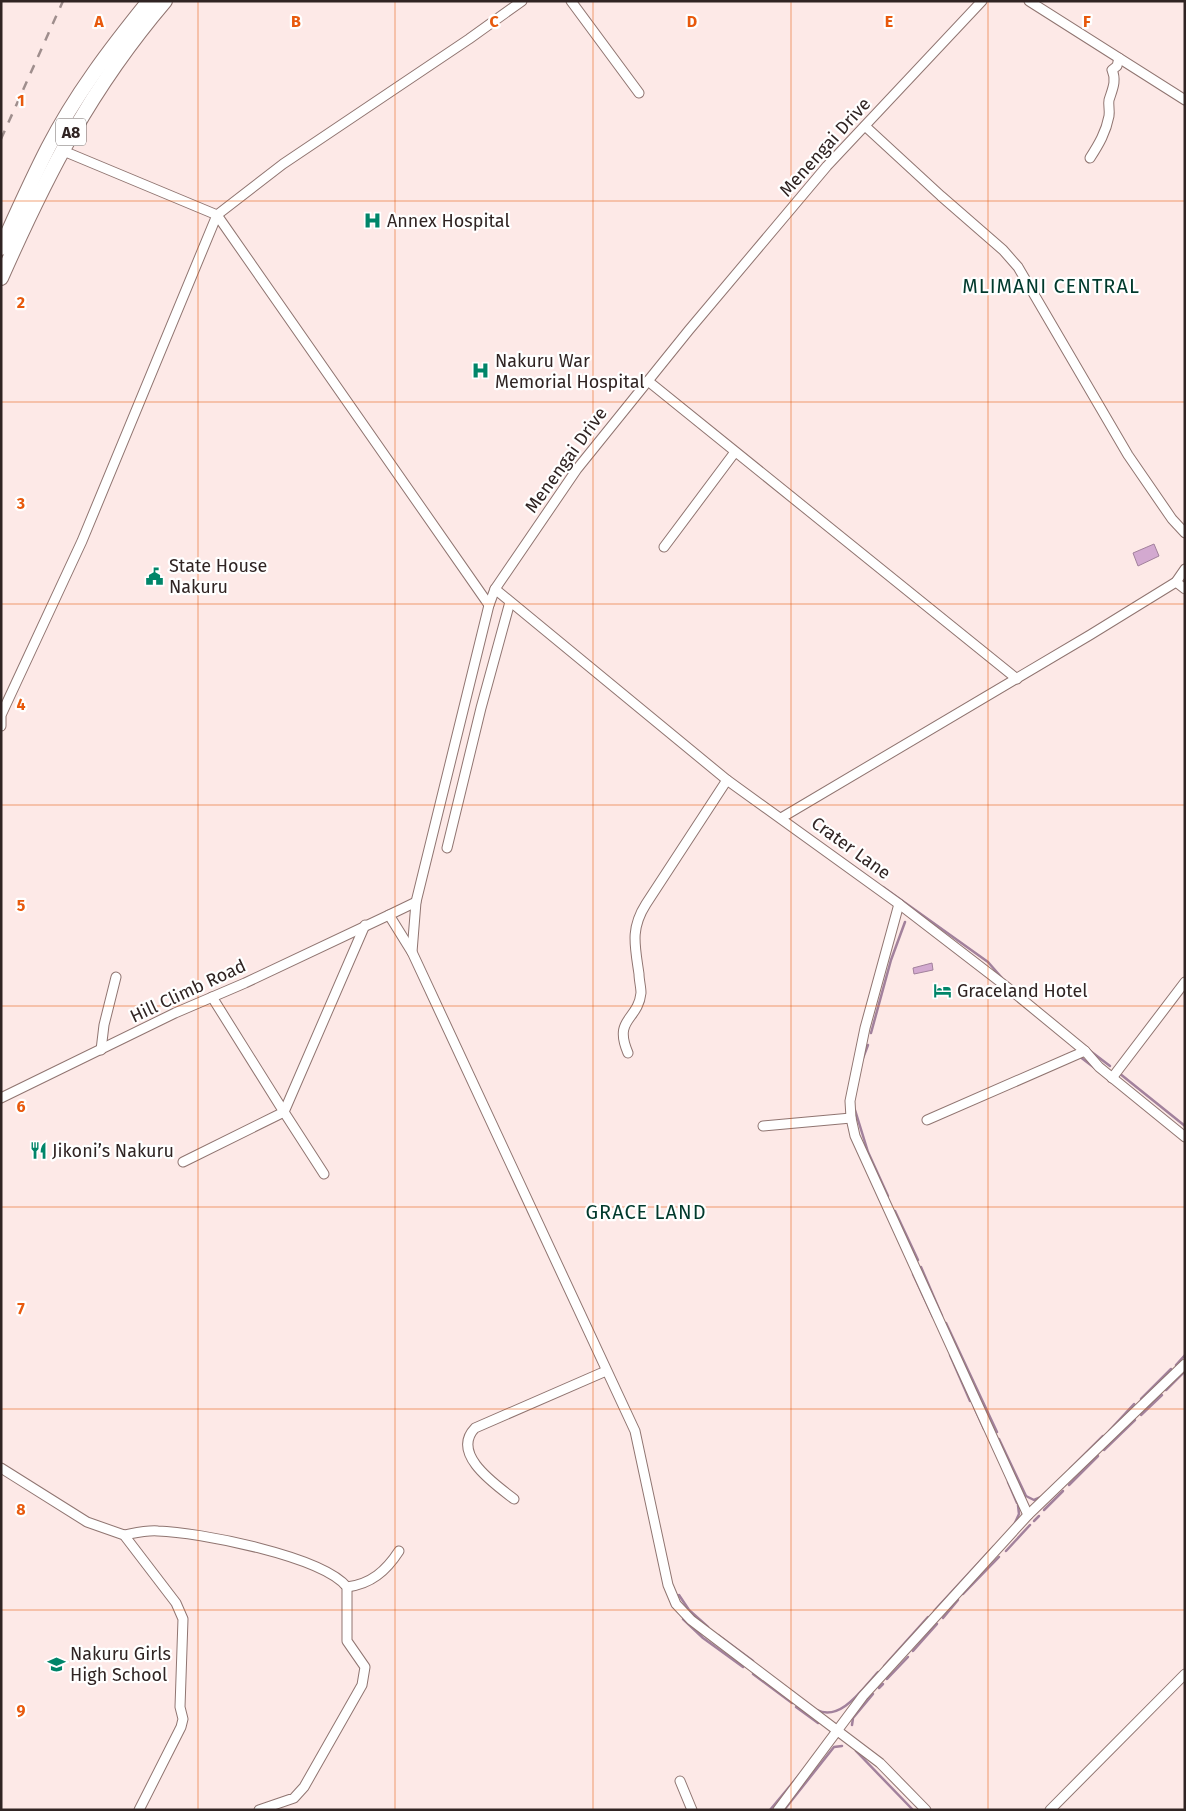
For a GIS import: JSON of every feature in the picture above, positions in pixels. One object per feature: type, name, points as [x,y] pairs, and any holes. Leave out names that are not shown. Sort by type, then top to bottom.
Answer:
[{"type":"highway","name":"A8","points":[[1,248],[48,148],[80,94],[115,44],[149,1]]},
{"type":"highway","name":"A8","points":[[1,278],[61,150],[122,52],[165,1]]},
{"type":"street","points":[[1,726],[2,712],[82,541],[217,215],[283,164],[469,39],[522,1]]},
{"type":"street","points":[[571,1],[639,93]]},
{"type":"street","name":"Menengai Drive","points":[[412,952],[416,902],[489,606],[495,589],[577,469],[648,382],[827,166],[982,1]]},
{"type":"street","points":[[1029,1],[1185,100]]},
{"type":"street","points":[[1090,158],[1106,132],[1110,111],[1109,102],[1115,76],[1112,70],[1117,66],[1119,58]]},
{"type":"street","points":[[866,126],[941,196],[1003,250],[1018,267],[1128,455],[1172,519],[1185,532]]},
{"type":"street","points":[[61,150],[217,215],[489,606]]},
{"type":"street","points":[[648,382],[1016,679]]},
{"type":"street","points":[[664,547],[735,452]]},
{"type":"street","points":[[782,818],[1176,582],[1185,569]]},
{"type":"street","points":[[1176,582],[1185,588]]},
{"type":"street","name":"Crater Lane","points":[[495,589],[728,780],[899,904],[1085,1050],[1099,1068],[1185,1136]]},
{"type":"street","points":[[447,848],[510,602]]},
{"type":"street","points":[[628,1053],[622,1035],[625,1023],[638,1003],[641,993],[634,937],[635,925],[646,904],[728,780]]},
{"type":"street","name":"Hill Climb Road","points":[[1,1098],[416,902]]},
{"type":"street","points":[[899,904],[865,1028],[850,1101],[850,1118],[855,1136],[1028,1515]]},
{"type":"street","points":[[389,915],[412,952],[635,1431],[668,1585],[676,1604],[691,1620],[880,1763],[926,1810]]},
{"type":"street","points":[[183,1162],[284,1112],[364,925]]},
{"type":"street","points":[[101,1050],[104,1025],[116,977]]},
{"type":"street","points":[[1112,1078],[1185,982]]},
{"type":"street","points":[[212,997],[324,1174]]},
{"type":"street","points":[[927,1120],[1085,1050]]},
{"type":"street","points":[[763,1126],[850,1118]]},
{"type":"street","points":[[778,1810],[863,1696],[1028,1515],[1185,1364]]},
{"type":"street","points":[[514,1499],[480,1472],[469,1446],[470,1433],[475,1428],[606,1371]]},
{"type":"street","points":[[1,1468],[87,1522],[124,1535],[157,1530],[249,1544],[302,1562],[342,1581],[347,1587],[347,1641],[365,1667],[362,1685],[304,1787],[294,1798],[259,1810]]},
{"type":"street","points":[[124,1535],[176,1603],[183,1619],[180,1707],[183,1719],[181,1727],[139,1810]]},
{"type":"street","points":[[347,1587],[358,1585],[382,1572],[399,1551]]},
{"type":"street","points":[[1050,1810],[1185,1674]]},
{"type":"street","points":[[680,1781],[692,1810]]},
{"type":"shaded area","points":[[1154,544],[1159,556],[1138,566],[1133,553]]},
{"type":"shaded area","points":[[932,963],[933,970],[914,974],[913,968]]},
{"type":"waterway","points":[[883,887],[988,962],[1002,978]]},
{"type":"waterway","points":[[871,1033],[891,960],[905,922]]},
{"type":"waterway","points":[[863,1058],[868,1045]]},
{"type":"waterway","points":[[1089,1050],[1110,1066]]},
{"type":"waterway","points":[[1079,1056],[1096,1069]]},
{"type":"waterway","points":[[1119,1073],[1185,1126]]},
{"type":"waterway","points":[[855,1110],[868,1152],[888,1196]]},
{"type":"waterway","points":[[895,1211],[918,1260]]},
{"type":"waterway","points":[[921,1267],[942,1316]]},
{"type":"waterway","points":[[913,1274],[933,1317]]},
{"type":"waterway","points":[[946,1323],[997,1432]]},
{"type":"waterway","points":[[950,1355],[970,1401]]},
{"type":"waterway","points":[[1176,1365],[1185,1355]]},
{"type":"waterway","points":[[1141,1399],[1171,1369]]},
{"type":"waterway","points":[[1166,1390],[1185,1371]]},
{"type":"waterway","points":[[1141,1415],[1162,1395]]},
{"type":"waterway","points":[[1109,1431],[1134,1404]]},
{"type":"waterway","points":[[974,1407],[984,1429]]},
{"type":"waterway","points":[[1104,1450],[1135,1420]]},
{"type":"waterway","points":[[1070,1469],[1103,1436]]},
{"type":"waterway","points":[[999,1439],[1026,1496],[1034,1500],[1041,1497]]},
{"type":"waterway","points":[[1069,1485],[1098,1456]]},
{"type":"waterway","points":[[1008,1482],[1017,1503]]},
{"type":"waterway","points":[[1044,1510],[1063,1491]]},
{"type":"waterway","points":[[1014,1525],[1019,1514],[1018,1505]]},
{"type":"waterway","points":[[1034,1521],[1039,1516]]},
{"type":"waterway","points":[[1006,1551],[1030,1525]]},
{"type":"waterway","points":[[934,1611],[994,1546]]},
{"type":"waterway","points":[[963,1594],[999,1557]]},
{"type":"waterway","points":[[679,1595],[689,1610],[708,1627]]},
{"type":"waterway","points":[[943,1618],[958,1600]]},
{"type":"waterway","points":[[884,1666],[928,1617]]},
{"type":"waterway","points":[[683,1619],[703,1638],[743,1667]]},
{"type":"waterway","points":[[913,1651],[937,1624]]},
{"type":"waterway","points":[[718,1635],[753,1661]]},
{"type":"waterway","points":[[887,1679],[908,1657]]},
{"type":"waterway","points":[[817,1710],[835,1711],[843,1707],[851,1702],[878,1672]]},
{"type":"waterway","points":[[753,1674],[792,1703]]},
{"type":"waterway","points":[[879,1688],[883,1684]]},
{"type":"waterway","points":[[852,1725],[853,1718],[873,1694]]},
{"type":"waterway","points":[[796,1707],[818,1723]]},
{"type":"waterway","points":[[784,1810],[834,1747],[842,1746]]},
{"type":"waterway","points":[[856,1751],[913,1810]]},
{"type":"waterway","points":[[770,1810],[800,1774]]},
{"type":"railway","points":[[1,139],[63,1]]},
{"type":"place","name":"Annex Hospital","points":[[373,221]]},
{"type":"place","name":"Nakuru War Memorial Hospital","points":[[481,371]]},
{"type":"place","name":"State House Nakuru","points":[[155,576]]},
{"type":"place","name":"Graceland Hotel","points":[[943,991]]},
{"type":"place","name":"Jikoni’s Nakuru","points":[[38,1151]]},
{"type":"place","name":"Nakuru Girls High School","points":[[56,1664]]},
{"type":"district","name":"MLIMANI CENTRAL","points":[[1051,286]]},
{"type":"district","name":"GRACE LAND","points":[[646,1212]]}]
